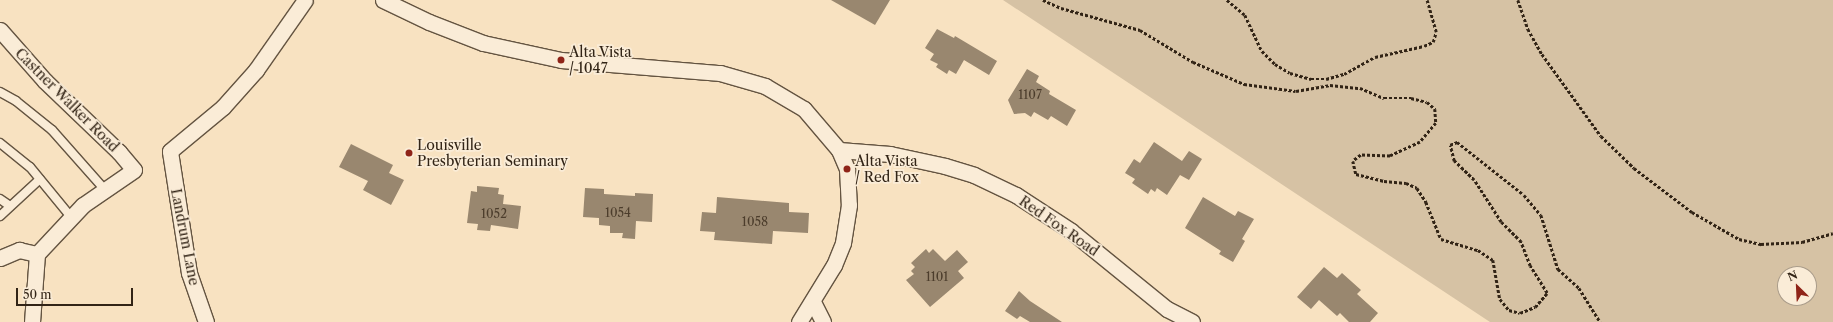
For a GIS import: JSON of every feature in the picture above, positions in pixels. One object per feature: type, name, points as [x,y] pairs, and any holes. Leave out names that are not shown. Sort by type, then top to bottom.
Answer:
[{"type":"street","name":"Landrum Lane","points":[[206,322],[189,273],[170,151],[223,107],[256,70],[304,0]]},
{"type":"street","points":[[383,0],[483,43],[524,54],[561,60],[720,73],[748,80],[776,91],[804,109],[839,150],[847,169],[849,215],[843,243],[834,266],[813,302],[799,322]]},
{"type":"street","name":"Castner Walker Road","points":[[0,30],[46,81],[119,152],[134,170],[105,190]]},
{"type":"street","name":"Red Fox Road","points":[[839,150],[890,154],[945,166],[974,175],[1016,195],[1070,231],[1167,309],[1192,322]]},
{"type":"street","points":[[32,322],[37,254],[83,205],[105,190]]},
{"type":"street","points":[[0,258],[19,250],[37,254]]},
{"type":"street","points":[[813,302],[823,322]]},
{"type":"lane","points":[[0,92],[16,101],[52,130],[105,190]]},
{"type":"lane","points":[[0,143],[22,159],[71,217]]},
{"type":"lane","points":[[0,216],[40,179]]},
{"type":"lane","points":[[0,199],[10,206]]},
{"type":"path","points":[[1043,0],[1061,8],[1140,30],[1193,62],[1244,84],[1296,91],[1330,85],[1360,88],[1384,98],[1411,98],[1427,102],[1435,109],[1436,122],[1420,142],[1390,156],[1361,155],[1353,161],[1356,174],[1384,181],[1406,183],[1417,188],[1426,202],[1441,239],[1478,250],[1493,260],[1500,299],[1509,310],[1520,313],[1535,308],[1547,293],[1530,266],[1521,242],[1501,222],[1474,180],[1454,161],[1450,145],[1457,142],[1524,195],[1541,215],[1558,269],[1579,288],[1600,322]]},
{"type":"path","points":[[1227,0],[1245,15],[1262,51],[1275,64],[1290,73],[1311,79],[1326,79],[1344,74],[1375,57],[1424,46],[1433,42],[1436,32],[1427,0]]},
{"type":"path","points":[[1518,0],[1528,29],[1542,54],[1601,136],[1634,168],[1692,212],[1739,239],[1761,244],[1802,242],[1833,233]]},
{"type":"shaded area","points":[[1003,0],[1833,0],[1833,322],[1490,322]]},
{"type":"building","points":[[831,0],[890,0],[875,25]]},
{"type":"building","points":[[937,29],[954,38],[955,36],[997,61],[989,75],[964,60],[956,74],[949,70],[947,74],[936,67],[938,64],[930,60],[934,54],[925,48]]},
{"type":"building","points":[[1027,69],[1039,76],[1036,82],[1050,91],[1049,94],[1076,110],[1067,126],[1051,116],[1048,120],[1034,112],[1031,117],[1025,113],[1014,114],[1008,100]]},
{"type":"building","points":[[1154,142],[1182,161],[1189,151],[1202,159],[1189,180],[1180,175],[1167,195],[1157,188],[1155,192],[1151,189],[1148,194],[1132,183],[1135,179],[1125,173],[1134,159],[1140,163]]},
{"type":"building","points":[[351,144],[393,165],[389,173],[404,180],[391,205],[363,190],[368,181],[339,167]]},
{"type":"building","points":[[477,186],[499,188],[498,194],[504,195],[503,204],[521,206],[518,229],[491,225],[490,231],[477,230],[478,224],[467,223],[471,191],[477,192]]},
{"type":"building","points":[[585,188],[604,189],[604,194],[635,196],[635,193],[653,194],[652,222],[636,221],[635,239],[622,238],[623,233],[610,233],[610,226],[599,225],[599,218],[583,217]]},
{"type":"building","points":[[717,197],[789,203],[789,212],[809,213],[808,233],[773,231],[772,244],[714,240],[715,232],[700,231],[702,212],[716,213]]},
{"type":"building","points":[[1203,197],[1235,216],[1238,211],[1254,219],[1242,239],[1245,241],[1233,262],[1219,254],[1221,251],[1185,228]]},
{"type":"building","points":[[926,249],[929,253],[933,249],[945,261],[957,250],[968,262],[958,271],[964,278],[930,307],[906,280],[914,274],[911,271],[915,267],[911,263]]},
{"type":"building","points":[[1324,267],[1337,278],[1342,273],[1361,290],[1357,294],[1378,313],[1370,322],[1349,322],[1340,313],[1337,316],[1319,300],[1311,309],[1297,297]]},
{"type":"building","points":[[1019,291],[1030,301],[1062,322],[1030,322],[1020,316],[1017,319],[1005,311]]},
{"type":"place","name":"Alta Vista / 1047","points":[[561,60]]},
{"type":"place","name":"Louisville Presbyterian Seminary","points":[[409,153]]},
{"type":"place","name":"Alta Vista / Red Fox","points":[[847,169]]}]
